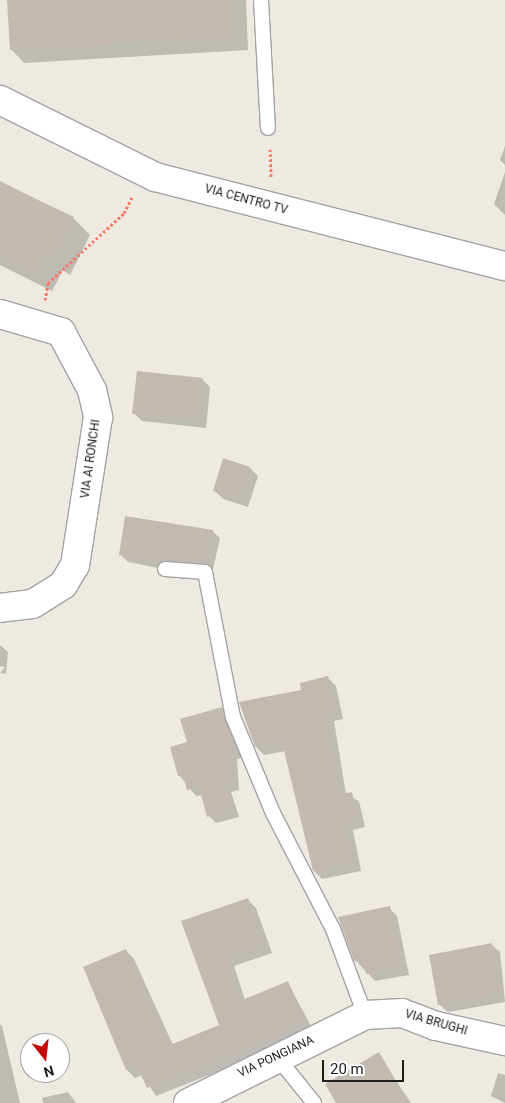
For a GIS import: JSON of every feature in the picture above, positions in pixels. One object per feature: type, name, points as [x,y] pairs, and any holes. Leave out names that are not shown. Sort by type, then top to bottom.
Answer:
[{"type":"street","name":"VIA CENTRO TV","points":[[0,100],[145,172],[273,207],[505,266]]},
{"type":"street","name":"VIA AI RONCHI","points":[[0,314],[61,332],[79,360],[98,417],[75,565],[63,585],[32,604],[0,608]]},
{"type":"street","name":"VIA BRUGHI","points":[[365,1015],[402,1012],[436,1026],[505,1041]]},
{"type":"street","name":"VIA PONGIANA","points":[[188,1103],[277,1056],[365,1015]]},
{"type":"lane","points":[[260,0],[268,128]]},
{"type":"lane","points":[[164,569],[205,572],[233,717],[273,813],[333,929],[365,1015]]},
{"type":"lane","points":[[277,1056],[314,1103]]},
{"type":"path","points":[[268,128],[273,207]]},
{"type":"path","points":[[41,325],[48,283],[124,213],[145,172]]},
{"type":"building","points":[[7,0],[234,0],[235,37],[10,50]]},
{"type":"building","points":[[0,182],[74,217],[53,259],[46,255],[36,275],[0,258]]},
{"type":"building","points":[[137,371],[203,378],[198,421],[132,414]]},
{"type":"building","points":[[223,458],[250,467],[240,499],[213,491]]},
{"type":"building","points":[[125,516],[213,530],[206,562],[159,563],[119,555]]},
{"type":"building","points":[[328,676],[336,711],[327,713],[330,742],[341,794],[352,792],[358,819],[345,822],[354,863],[313,871],[282,742],[255,747],[239,702],[301,690],[300,683]]},
{"type":"building","points":[[222,707],[238,751],[230,752],[232,783],[225,785],[232,810],[207,817],[199,787],[187,790],[183,775],[178,776],[170,747],[187,742],[180,719]]},
{"type":"building","points":[[248,898],[264,945],[226,957],[240,1001],[288,981],[305,1020],[284,1028],[286,1033],[147,1088],[137,1066],[126,1070],[83,967],[126,949],[170,1045],[219,1025],[181,921]]},
{"type":"building","points":[[390,906],[402,967],[366,974],[363,959],[354,961],[338,917]]},
{"type":"building","points":[[492,943],[502,993],[438,1005],[429,955]]},
{"type":"building","points":[[379,1052],[409,1103],[336,1103],[325,1084]]}]
